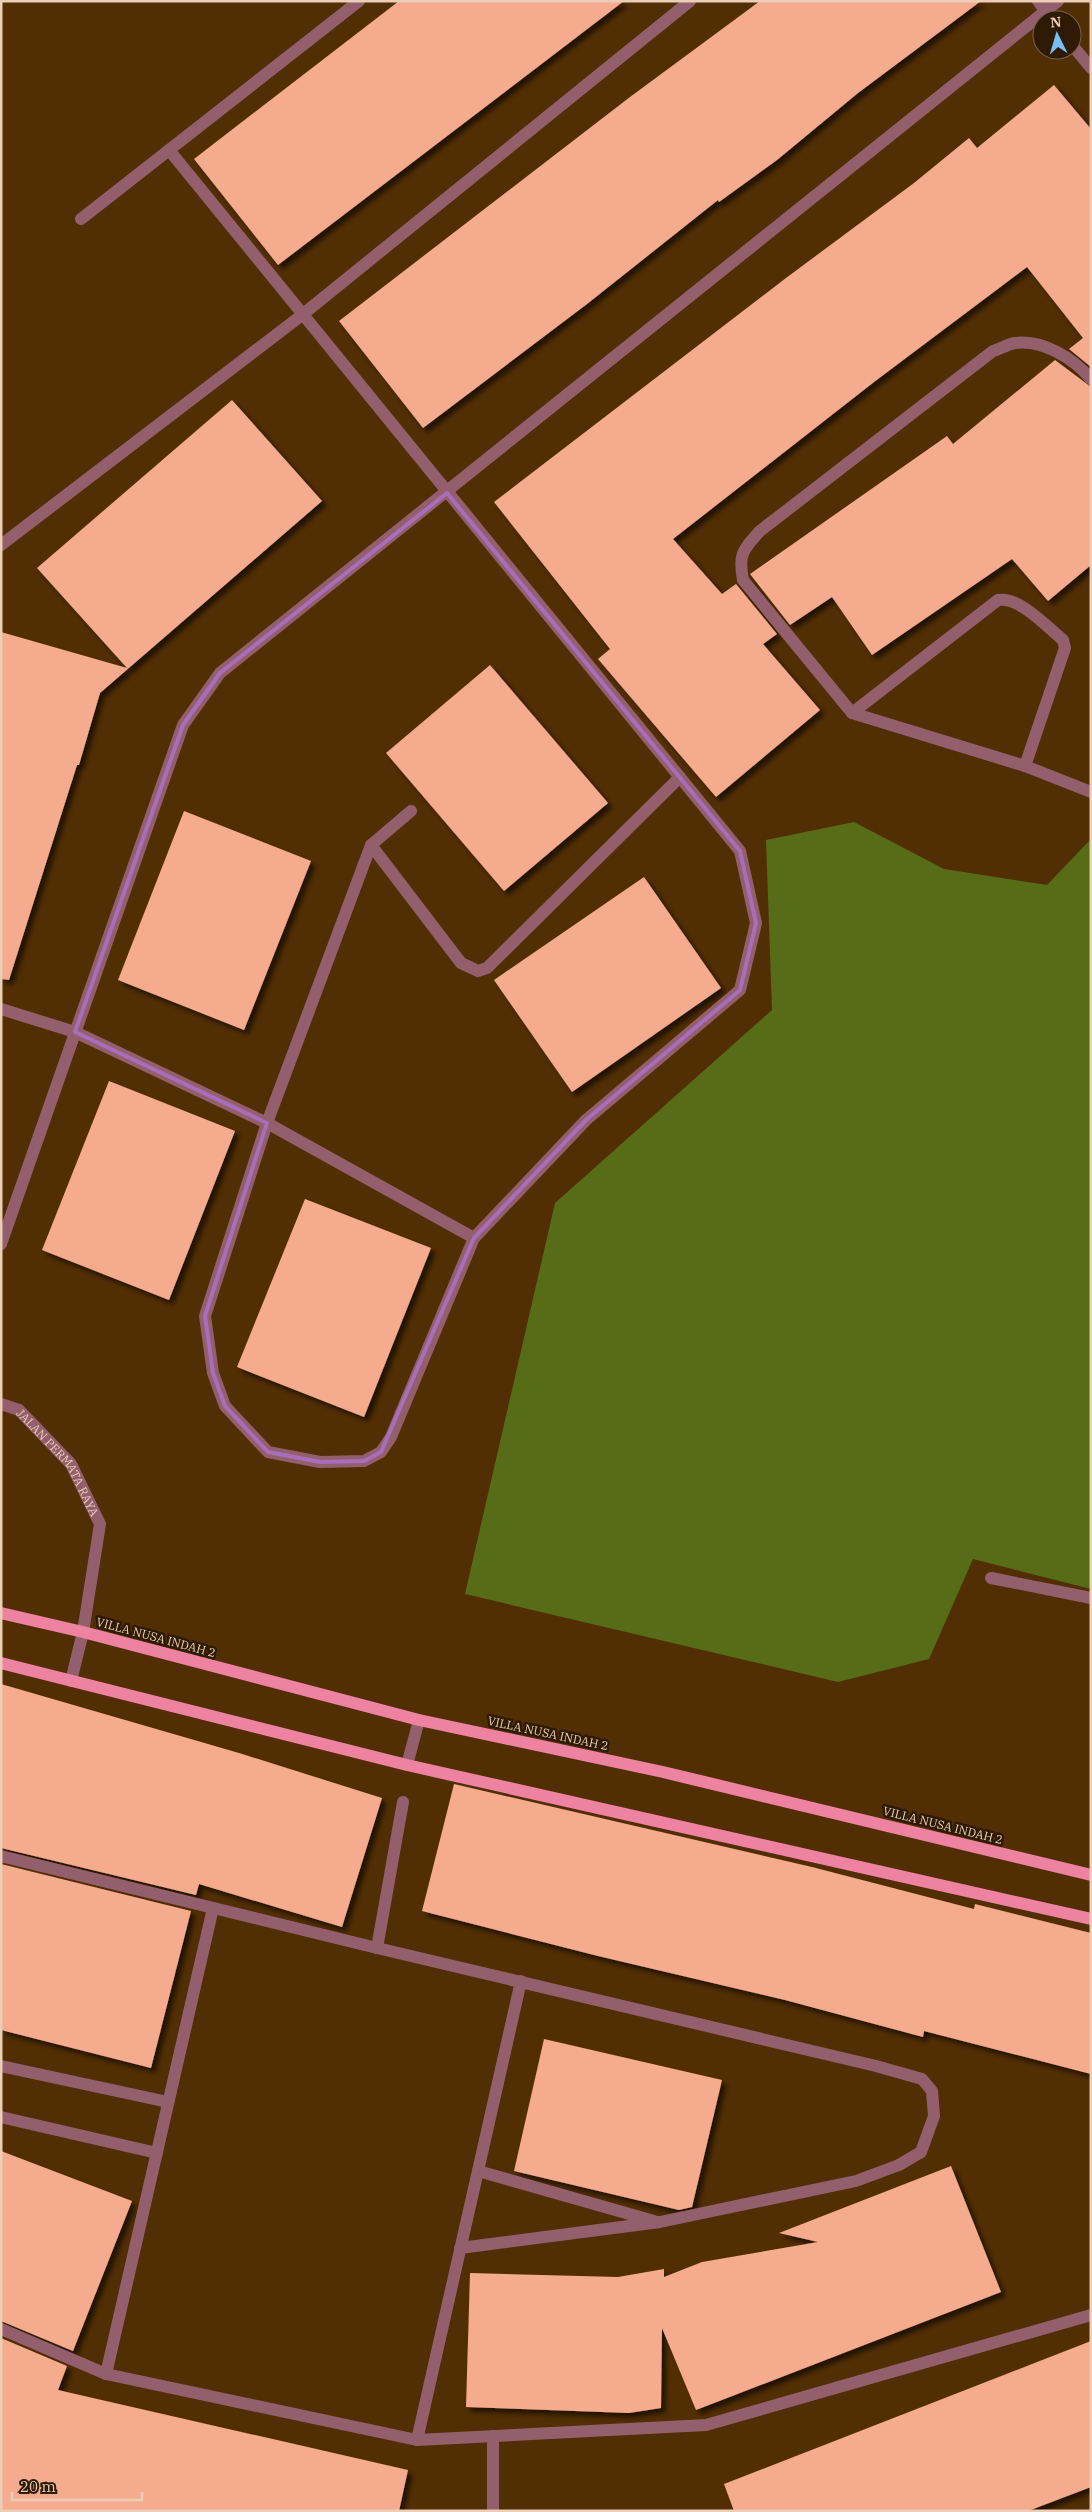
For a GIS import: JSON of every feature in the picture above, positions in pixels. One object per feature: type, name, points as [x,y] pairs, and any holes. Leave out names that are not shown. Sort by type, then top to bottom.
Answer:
[{"type":"main road","name":"VILLA NUSA INDAH 2","points":[[1,1613],[83,1632],[418,1720],[664,1772],[1091,1876]]},
{"type":"main road","points":[[1,1663],[407,1765],[1091,1919]]},
{"type":"street","points":[[81,219],[359,1]]},
{"type":"street","points":[[1,546],[302,315],[690,1]]},
{"type":"street","points":[[1046,10],[1058,1]]},
{"type":"street","points":[[1,1244],[183,725],[220,673],[1032,21]]},
{"type":"street","points":[[1082,57],[1091,68]]},
{"type":"street","points":[[169,150],[446,493],[740,850],[756,922],[740,990],[586,1120],[474,1238],[391,1437],[381,1452],[364,1461],[320,1462],[268,1452],[225,1406],[212,1373],[205,1316],[267,1123],[371,845],[411,811]]},
{"type":"street","points":[[1091,379],[1081,367],[1057,352],[1035,344],[1015,343],[993,351],[760,531],[746,547],[740,562],[744,580],[852,713],[1025,766],[1091,792]]},
{"type":"street","points":[[852,713],[998,600],[1006,598],[1016,602],[1063,640],[1065,648],[1025,766]]},
{"type":"street","points":[[371,845],[461,963],[478,971],[487,968],[680,777]]},
{"type":"street","points":[[1,1009],[76,1032],[267,1123],[474,1238]]},
{"type":"street","name":"JALAN PERMATA RAYA","points":[[1,1404],[18,1410],[71,1464],[100,1524],[83,1632],[71,1681]]},
{"type":"street","points":[[991,1578],[1091,1598]]},
{"type":"street","points":[[407,1765],[418,1720]]},
{"type":"street","points":[[377,1948],[403,1802]]},
{"type":"street","points":[[1,1856],[377,1948],[876,2066],[922,2079],[932,2091],[934,2116],[921,2152],[899,2166],[856,2181],[660,2222],[460,2248]]},
{"type":"street","points":[[106,2374],[213,1908]]},
{"type":"street","points":[[417,2440],[521,1981]]},
{"type":"street","points":[[1,2066],[168,2102]]},
{"type":"street","points":[[1,2117],[157,2153]]},
{"type":"street","points":[[478,2171],[660,2222]]},
{"type":"street","points":[[1,2330],[106,2374],[417,2440],[706,2425],[1091,2315]]},
{"type":"street","points":[[493,2511],[494,2436]]},
{"type":"highlighted area","points":[[447,493],[740,851],[756,923],[740,990],[586,1120],[474,1238],[381,1452],[364,1461],[320,1462],[268,1452],[225,1406],[213,1373],[205,1316],[267,1123],[75,1032],[183,725],[220,673]]},
{"type":"green space","points":[[854,822],[944,869],[1047,885],[1091,839],[1091,1589],[973,1559],[929,1659],[838,1682],[465,1594],[555,1203],[772,1010],[766,840]]},
{"type":"building","points":[[399,1],[624,1],[278,265],[194,159]]},
{"type":"building","points":[[760,1],[981,1],[858,93],[777,160],[719,202],[718,200],[587,304],[423,428],[339,321],[630,97]]},
{"type":"building","points":[[1054,85],[1091,129],[1091,367],[1069,349],[1083,338],[1027,267],[874,382],[673,539],[722,594],[736,584],[777,634],[763,644],[820,710],[716,797],[598,659],[610,649],[494,502],[786,278],[914,183],[969,138],[977,148]]},
{"type":"building","points":[[1055,360],[1091,387],[1091,565],[1048,601],[1012,559],[872,655],[832,597],[790,625],[750,574],[947,436],[953,444]]},
{"type":"building","points":[[232,400],[322,501],[100,693],[79,765],[77,765],[9,980],[1,979],[1,632],[127,668],[37,568]]},
{"type":"building","points":[[490,665],[608,803],[504,891],[386,753]]},
{"type":"building","points":[[184,811],[311,861],[244,1030],[118,980]]},
{"type":"building","points":[[644,877],[721,988],[572,1092],[494,980]]},
{"type":"building","points":[[109,1081],[235,1131],[169,1300],[42,1250]]},
{"type":"building","points":[[305,1199],[431,1248],[364,1417],[237,1367]]},
{"type":"building","points":[[1,1684],[239,1753],[382,1798],[342,1927],[199,1884],[196,1895],[1,1848]]},
{"type":"building","points":[[454,1784],[812,1867],[974,1909],[975,1904],[1091,1933],[1091,2074],[924,2031],[923,2037],[785,2000],[598,1956],[422,1911]]},
{"type":"building","points":[[1,1864],[191,1911],[151,2068],[1,2030]]},
{"type":"building","points":[[544,2039],[722,2080],[692,2207],[679,2210],[514,2171]]},
{"type":"building","points":[[1,2151],[132,2201],[73,2351],[1,2321]]},
{"type":"building","points":[[951,2166],[1001,2292],[696,2410],[662,2328],[661,2408],[629,2413],[466,2407],[470,2273],[618,2277],[664,2269],[664,2277],[702,2262],[818,2242],[779,2233]]},
{"type":"building","points":[[1,2338],[67,2366],[58,2390],[408,2470],[399,2511],[1,2511]]},
{"type":"building","points":[[1091,2341],[1091,2487],[1028,2511],[734,2511],[724,2484]]}]
